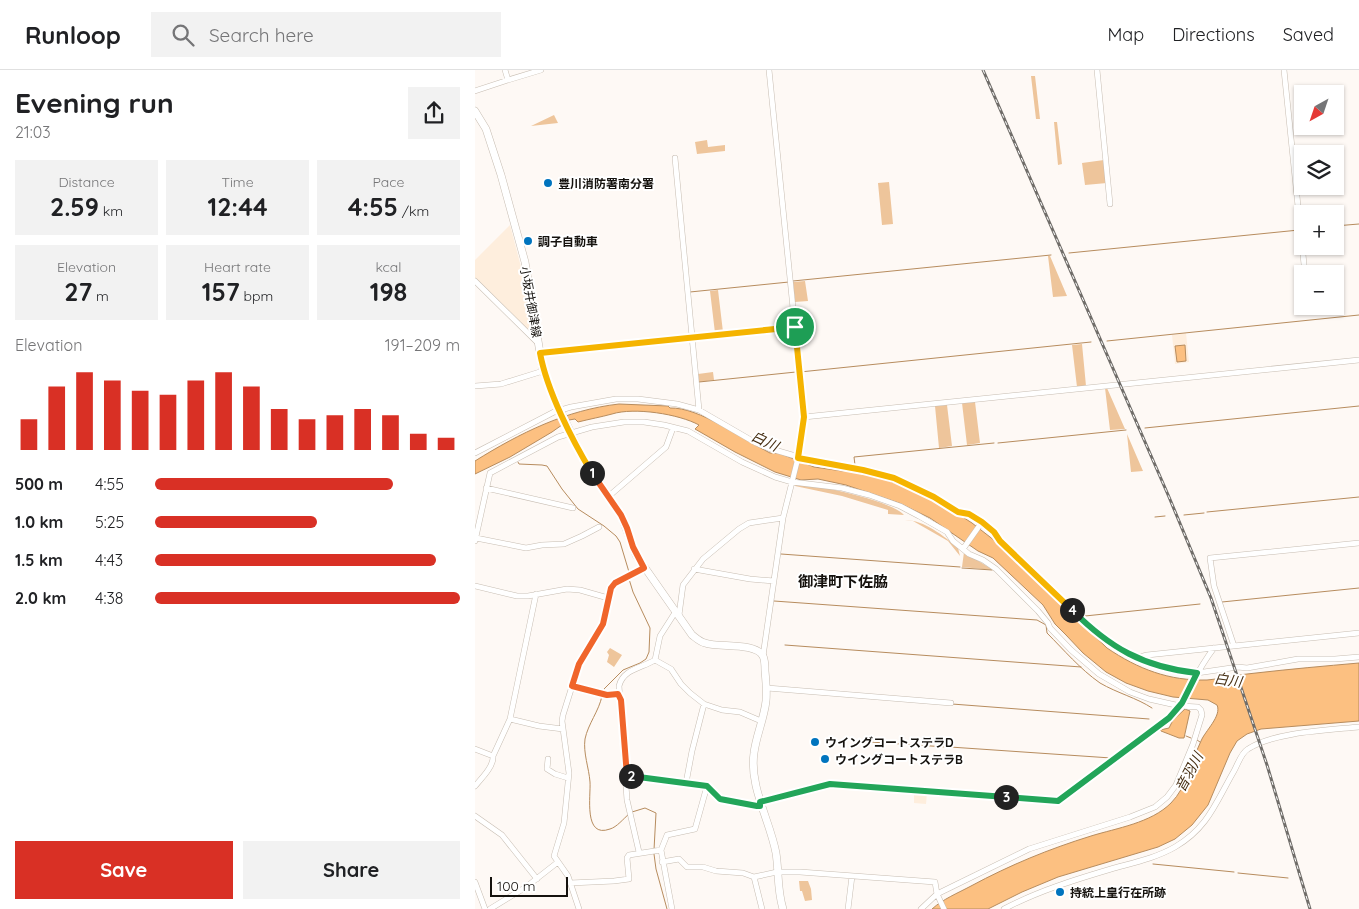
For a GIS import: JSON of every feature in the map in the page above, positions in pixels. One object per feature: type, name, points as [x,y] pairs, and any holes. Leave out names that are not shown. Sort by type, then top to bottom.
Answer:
[{"type":"main road","name":"小坂井御津線","points":[[475,111],[485,129],[506,193],[525,262],[543,371],[583,458],[621,515],[633,547],[644,568],[692,635],[707,644],[750,648],[763,656]]},
{"type":"main road","points":[[763,656],[767,688],[766,703],[753,754],[753,768],[760,804],[773,842],[778,891],[783,909]]},
{"type":"street","points":[[505,70],[509,80]]},
{"type":"street","points":[[475,91],[541,70]]},
{"type":"street","points":[[763,656],[783,518],[798,458],[804,417],[769,70]]},
{"type":"street","points":[[1097,70],[1110,204]]},
{"type":"street","points":[[1284,70],[1304,265]]},
{"type":"street","points":[[675,158],[699,410]]},
{"type":"street","points":[[475,281],[538,343]]},
{"type":"street","points":[[540,353],[795,327]]},
{"type":"street","points":[[804,417],[1359,360]]},
{"type":"street","points":[[475,386],[501,384],[543,371]]},
{"type":"street","points":[[475,453],[561,411],[608,400],[638,399],[677,404],[699,410],[756,443],[798,458],[863,470],[889,477],[917,488],[958,512],[969,514],[994,532],[1000,541],[1093,631],[1136,658],[1168,669],[1196,674],[1298,659],[1335,660],[1359,657]]},
{"type":"street","points":[[599,526],[583,536],[564,544],[526,548],[475,539],[490,473],[570,432],[624,422],[644,422],[673,428],[699,437],[758,470],[792,480],[842,488],[900,506],[947,532],[953,541],[996,569],[1038,611],[1050,628],[1071,650],[1099,674],[1130,692],[1149,699],[1197,707],[1201,710],[1193,744],[1176,785],[1167,797],[1155,807],[1130,817],[1029,849],[938,895],[921,909]]},
{"type":"street","points":[[609,496],[666,447],[673,428]]},
{"type":"street","points":[[486,488],[573,508]]},
{"type":"street","points":[[639,852],[630,813],[621,700],[618,694],[620,680],[627,672],[648,665],[655,660],[660,636],[678,613],[683,585],[694,569],[710,552],[749,523],[783,518]]},
{"type":"street","points":[[963,548],[982,522]]},
{"type":"street","points":[[1234,646],[1213,586],[1210,558],[1359,543]]},
{"type":"street","points":[[579,909],[568,876],[554,856],[563,823],[568,778],[563,715],[579,664],[603,624],[611,588],[615,583],[644,568]]},
{"type":"street","points":[[694,569],[750,579],[774,581]]},
{"type":"street","points":[[475,586],[517,596],[553,591],[580,590],[608,598]]},
{"type":"street","points":[[475,786],[494,759],[493,756],[510,718],[536,594]]},
{"type":"street","points":[[1136,658],[1147,655],[1359,633]]},
{"type":"street","points":[[627,776],[707,786],[720,799],[760,804],[830,784],[1058,801],[1169,718],[1181,704],[1202,663],[1214,648]]},
{"type":"street","points":[[655,660],[671,669],[681,684],[705,704],[722,710],[740,712],[761,722]]},
{"type":"street","points":[[572,686],[599,694],[618,694]]},
{"type":"street","points":[[767,688],[951,702]]},
{"type":"street","points":[[687,783],[692,751],[705,704]]},
{"type":"street","points":[[510,718],[539,726],[563,729]]},
{"type":"street","points":[[1004,909],[1052,887],[1161,854],[1184,841],[1199,829],[1212,813],[1226,782],[1244,753],[1249,749],[1268,740],[1297,734],[1359,727]]},
{"type":"street","points":[[475,749],[493,756]]},
{"type":"street","points":[[548,759],[547,769],[568,778]]},
{"type":"street","points":[[672,909],[659,851],[667,835],[695,829],[707,786]]},
{"type":"street","points":[[475,816],[502,835],[537,879]]},
{"type":"street","points":[[570,883],[614,882],[629,879],[627,858],[629,855],[639,852],[659,851]]},
{"type":"street","points":[[662,862],[679,859],[687,866],[716,871],[743,872],[754,877],[777,872],[935,882],[944,909]]},
{"type":"street","points":[[490,909],[537,879],[558,862]]},
{"type":"street","points":[[849,909],[852,876]]},
{"type":"street","points":[[754,877],[762,909]]},
{"type":"street","points":[[475,882],[485,909]]},
{"type":"shaded area","points":[[1031,76],[1035,76],[1040,119],[1036,119]]},
{"type":"shaded area","points":[[554,115],[558,123],[531,126]]},
{"type":"shaded area","points":[[1054,122],[1057,122],[1062,164],[1058,165]]},
{"type":"shaded area","points":[[707,140],[708,147],[725,145],[725,151],[697,154],[695,142]]},
{"type":"shaded area","points":[[1104,160],[1107,183],[1085,185],[1082,163]]},
{"type":"shaded area","points":[[889,182],[893,224],[882,225],[878,183]]},
{"type":"shaded area","points":[[510,225],[520,263],[535,338],[475,279],[475,260]]},
{"type":"shaded area","points":[[1048,256],[1050,256],[1067,296],[1053,297]]},
{"type":"shaded area","points":[[805,281],[808,301],[795,302],[793,282]]},
{"type":"shaded area","points":[[718,290],[723,332],[715,333],[710,291]]},
{"type":"shaded area","points":[[1186,333],[1189,362],[1175,364],[1172,335]]},
{"type":"shaded area","points":[[1082,344],[1086,386],[1077,387],[1072,345]]},
{"type":"shaded area","points":[[713,372],[714,380],[699,382],[698,374]]},
{"type":"shaded area","points":[[1105,388],[1107,388],[1125,429],[1110,430]]},
{"type":"shaded area","points":[[975,402],[980,443],[967,445],[962,403]]},
{"type":"shaded area","points":[[947,405],[952,446],[939,448],[935,406]]},
{"type":"shaded area","points":[[1127,434],[1143,471],[1131,472]]},
{"type":"shaded area","points":[[796,484],[836,490],[870,499],[885,504],[904,515],[888,514],[888,510],[842,496],[795,486]]},
{"type":"shaded area","points":[[914,522],[940,534],[958,548],[960,556],[948,541]]},
{"type":"shaded area","points":[[964,552],[993,570],[962,567]]},
{"type":"shaded area","points":[[610,648],[622,655],[614,667],[607,662],[609,655],[607,652]]},
{"type":"shaded area","points":[[914,792],[927,793],[926,804],[914,803]]},
{"type":"shaded area","points":[[799,881],[808,881],[812,900],[805,901],[802,891],[800,891]]},
{"type":"water","points":[[1185,345],[1186,361],[1177,362],[1175,346]]},
{"type":"water","points":[[619,404],[668,406],[670,408],[682,409],[721,425],[770,453],[779,453],[814,467],[865,472],[906,487],[944,505],[972,523],[999,544],[1107,648],[1142,668],[1167,676],[1207,680],[1359,663],[1359,721],[1261,729],[1247,734],[1237,741],[1230,753],[1208,805],[1192,825],[1175,839],[1158,847],[1058,877],[988,909],[932,909],[941,902],[1000,871],[1030,858],[1075,841],[1133,824],[1163,810],[1181,790],[1201,741],[1215,719],[1218,709],[1217,705],[1208,700],[1173,697],[1148,691],[1126,683],[1106,672],[1083,653],[1055,624],[1043,605],[993,558],[978,551],[930,518],[899,503],[846,485],[818,479],[801,480],[775,472],[695,429],[699,425],[690,421],[668,415],[632,411],[578,422],[575,419],[569,420],[510,457],[475,474],[475,461],[526,432],[562,417],[599,407]]},
{"type":"water","points":[[1185,709],[1190,711],[1184,738],[1179,738],[1160,730],[1169,728],[1173,720]]},
{"type":"waterway","points":[[1344,225],[1359,224]]},
{"type":"waterway","points":[[1069,253],[1294,230]]},
{"type":"waterway","points":[[793,281],[1051,255]]},
{"type":"waterway","points":[[690,292],[789,282]]},
{"type":"waterway","points":[[1107,341],[1359,315]]},
{"type":"waterway","points":[[800,372],[1091,342]]},
{"type":"waterway","points":[[699,382],[796,372]]},
{"type":"waterway","points":[[1145,428],[1359,406]]},
{"type":"waterway","points":[[998,443],[1126,430]]},
{"type":"waterway","points":[[855,465],[854,457],[994,443]]},
{"type":"waterway","points":[[518,462],[519,464],[547,466],[578,509],[616,536],[620,542],[629,572]]},
{"type":"waterway","points":[[1207,512],[1359,497]]},
{"type":"waterway","points":[[1184,515],[1204,513]]},
{"type":"waterway","points":[[1155,517],[1165,516]]},
{"type":"waterway","points":[[781,554],[960,567]]},
{"type":"waterway","points":[[962,568],[992,570]]},
{"type":"waterway","points":[[603,692],[623,670],[646,659],[649,652],[650,628],[629,579]]},
{"type":"waterway","points":[[1222,602],[1359,588]]},
{"type":"waterway","points":[[774,601],[1037,620],[1046,625],[1047,633],[1093,678],[1107,687],[1152,708]]},
{"type":"waterway","points":[[1085,616],[1200,604]]},
{"type":"waterway","points":[[785,645],[1081,667]]},
{"type":"waterway","points":[[602,696],[585,739],[590,782],[590,814],[596,828],[601,830],[615,827],[629,814]]},
{"type":"waterway","points":[[952,704],[1149,719]]},
{"type":"waterway","points":[[1186,736],[1191,738]]},
{"type":"waterway","points":[[855,741],[946,747]]},
{"type":"waterway","points":[[950,747],[1111,758]]},
{"type":"waterway","points":[[632,812],[645,808],[656,813],[654,850]]},
{"type":"waterway","points":[[654,854],[656,869],[667,909]]},
{"type":"waterway","points":[[1153,864],[1234,872]]},
{"type":"waterway","points":[[1238,873],[1288,878]]},
{"type":"railway","points":[[983,70],[1211,598],[1267,765],[1310,909]]},
{"type":"place","name":"豊川消防署南分署","points":[[548,183]]},
{"type":"place","name":"調子自動車","points":[[528,241]]},
{"type":"place","name":"ウイングコートステラD","points":[[815,742]]},
{"type":"place","name":"ウイングコートステラB","points":[[825,759]]},
{"type":"place","name":"持統上皇行在所跡","points":[[1060,892]]},
{"type":"district","name":"御津町下佐脇","points":[[843,581]]},
{"type":"route","points":[[795,327],[804,417],[798,458],[863,470],[894,478],[934,497],[958,512],[969,514],[994,532],[1000,541],[1100,637],[1144,662],[1168,669],[1197,673],[1175,713],[1058,801],[830,784],[760,802],[760,806],[720,799],[707,786],[627,776],[621,700],[618,694],[599,694],[572,686],[579,664],[605,619],[611,588],[615,583],[644,568],[636,555],[621,515],[583,458],[570,433],[543,371],[540,353],[795,327]]},
{"type":"water label","name":"白川","points":[[765,441]]},
{"type":"water label","name":"白川","points":[[1228,680]]},
{"type":"water label","name":"音羽川","points":[[1189,772]]}]
